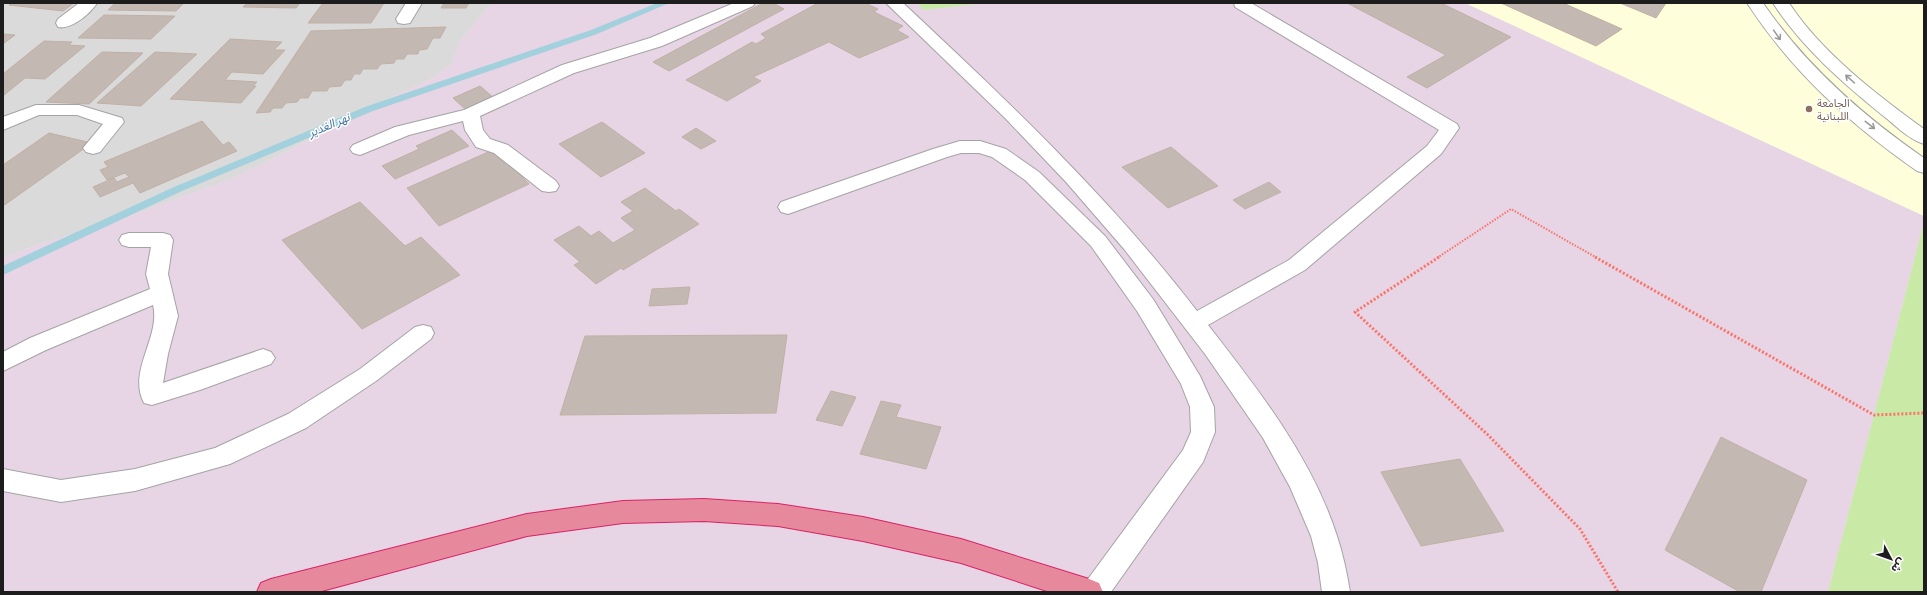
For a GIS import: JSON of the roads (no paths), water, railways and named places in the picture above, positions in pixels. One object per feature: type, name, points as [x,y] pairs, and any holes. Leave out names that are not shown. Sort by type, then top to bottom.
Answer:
[{"type":"highway","points":[[271,592],[527,525],[623,512],[704,510],[778,515],[863,529],[961,551],[1089,592]]},
{"type":"street","points":[[64,23],[89,3]]},
{"type":"street","points":[[404,19],[414,3]]},
{"type":"street","points":[[360,149],[402,131],[470,114],[568,69],[656,42],[699,25],[747,3]]},
{"type":"street","points":[[894,3],[1012,115],[1068,173],[1146,262],[1195,322],[1263,418],[1308,492],[1334,568],[1336,592]]},
{"type":"street","points":[[1754,3],[1782,41],[1820,82],[1851,111],[1924,167]]},
{"type":"street","points":[[1781,3],[1805,34],[1848,78],[1886,110],[1924,138]]},
{"type":"street","points":[[1195,322],[1297,264],[1434,150],[1450,128],[1241,4]]},
{"type":"street","points":[[3,124],[36,110],[79,110],[114,122],[93,148]]},
{"type":"street","points":[[470,114],[474,130],[483,143],[501,149],[549,186]]},
{"type":"street","points":[[788,207],[940,153],[960,147],[980,147],[999,153],[1032,176],[1098,242],[1145,305],[1192,382],[1202,407],[1203,432],[1194,455],[1095,592]]},
{"type":"street","points":[[129,240],[163,240],[158,274],[167,316],[156,354],[151,380],[152,396],[192,384],[263,358]]},
{"type":"street","points":[[3,362],[38,344],[162,293]]},
{"type":"street","points":[[3,480],[60,491],[134,480],[221,457],[297,421],[368,375],[423,333]]},
{"type":"waterway","name":"نهر الغدير","points":[[3,271],[178,189],[369,109],[594,32],[665,3]]},
{"type":"place","name":"الجامعة اللبنانية","points":[[1809,109]]}]
